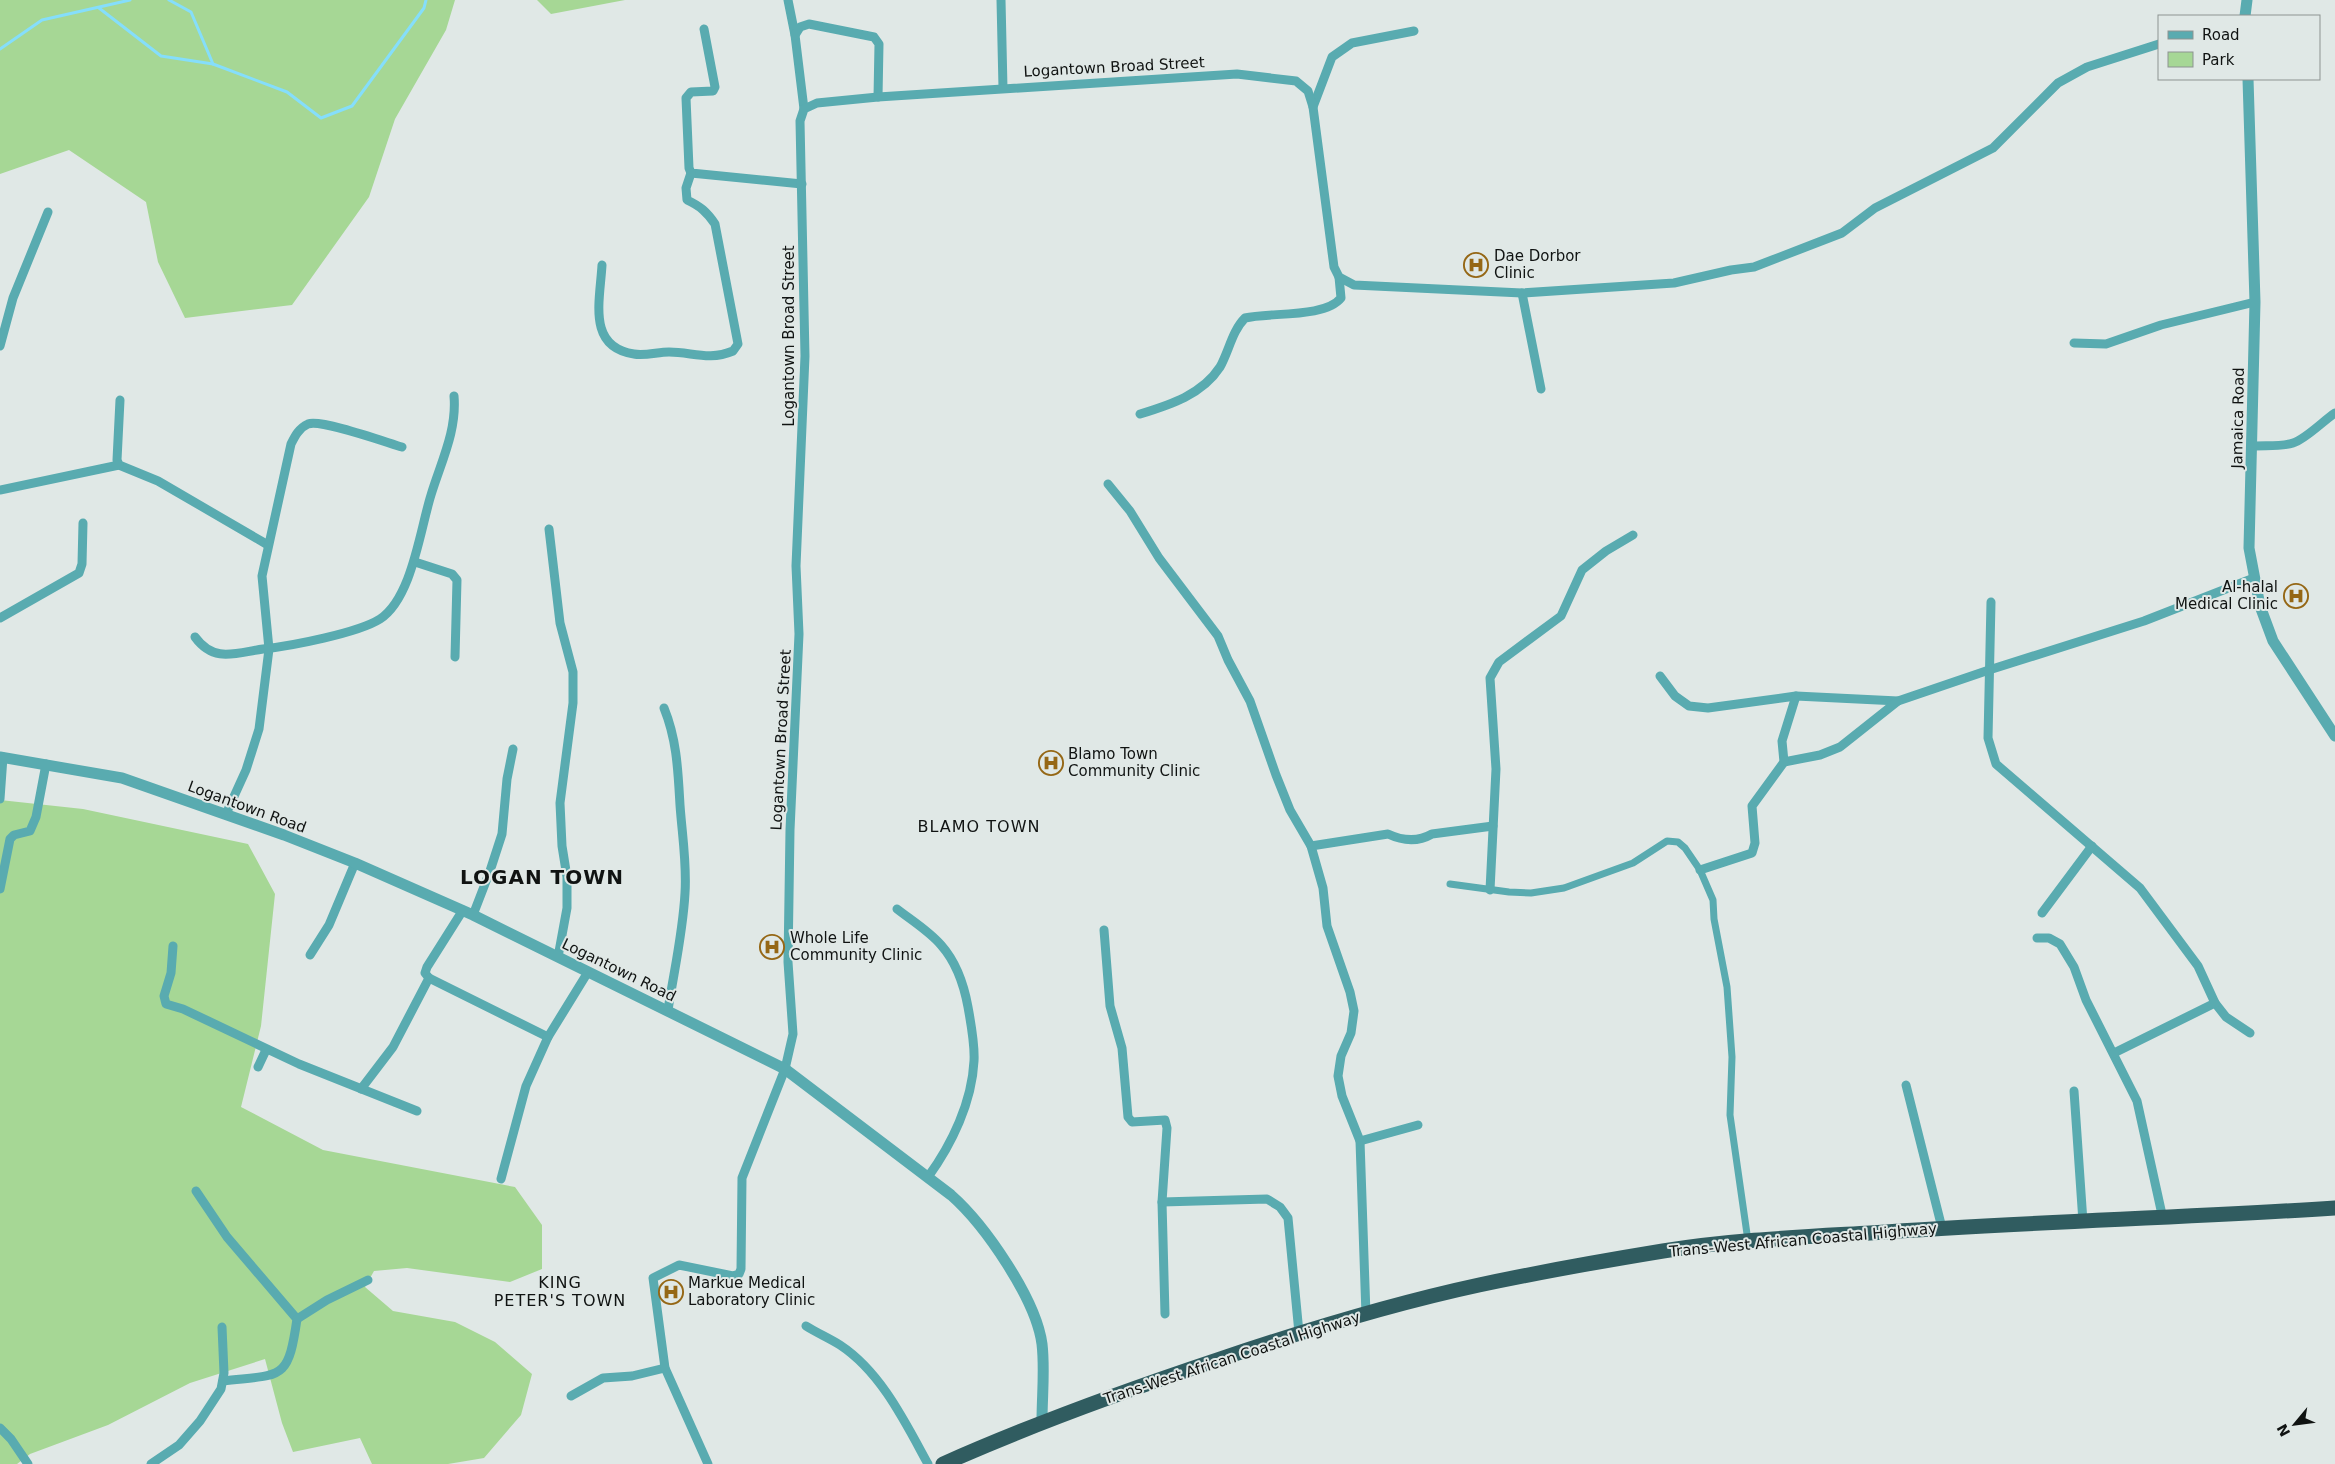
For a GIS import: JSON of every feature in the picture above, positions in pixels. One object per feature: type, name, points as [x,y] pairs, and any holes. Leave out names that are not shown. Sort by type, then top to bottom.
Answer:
[{"type":"highway","name":"Trans-West African Coastal Highway","points":[[943,1464],[1116,1393],[1299,1333],[1488,1283],[1660,1252],[1748,1241],[1942,1228],[2163,1219],[2335,1208]]},
{"type":"street","points":[[788,0],[795,35],[804,109]]},
{"type":"street","points":[[1000,0],[1003,88]]},
{"type":"street","points":[[2245,15],[2247,0]]},
{"type":"street","points":[[795,35],[800,27],[809,24],[874,37],[879,44],[878,97]]},
{"type":"street","points":[[602,265],[601,332],[605,340],[618,349],[635,355],[670,352],[703,357],[733,351],[738,344],[715,224],[708,214],[688,200],[686,188],[691,173],[686,98],[691,92],[713,91],[715,87],[704,29]]},
{"type":"street","points":[[1313,107],[1332,57],[1352,43],[1414,31]]},
{"type":"street","points":[[1339,277],[1354,285],[1522,293],[1674,283],[1731,270],[1754,267],[1818,244],[1842,233],[1875,208],[1905,191],[1993,148],[2025,113],[2058,83],[2087,67],[2158,44]]},
{"type":"street","name":"Logantown Broad Street","points":[[665,1368],[653,1278],[679,1265],[733,1276],[739,1274],[741,1269],[742,1178],[785,1069],[793,1034],[788,962],[790,830],[800,634],[796,566],[805,356],[800,121],[804,109],[817,103],[878,97],[1237,74],[1296,81],[1308,91],[1313,107],[1334,267],[1339,277],[1341,298],[1336,304],[1323,310],[1245,318],[1239,324],[1220,367],[1211,378],[1180,400],[1140,414]]},
{"type":"street","name":"Jamaica Road","points":[[2248,80],[2255,302],[2253,446],[2249,548],[2260,606],[2272,641],[2335,736]]},
{"type":"street","points":[[691,173],[802,184]]},
{"type":"street","points":[[0,346],[20,276],[48,212]]},
{"type":"street","points":[[1522,293],[1541,389]]},
{"type":"street","points":[[2074,342],[2106,344],[2161,325],[2255,302]]},
{"type":"street","points":[[195,637],[208,652],[220,654],[269,649],[354,630],[382,618],[403,589],[415,562],[431,494],[450,436],[455,412],[454,396]]},
{"type":"street","points":[[119,465],[117,460],[120,400]]},
{"type":"street","points":[[2253,446],[2292,444],[2335,413]]},
{"type":"street","points":[[226,814],[246,770],[259,729],[269,649],[262,576],[291,444],[302,428],[311,423],[323,424],[402,446]]},
{"type":"street","points":[[0,490],[119,465],[158,481],[268,545]]},
{"type":"street","points":[[1108,484],[1130,511],[1159,558],[1218,636],[1228,660],[1250,700],[1290,810],[1311,846],[1323,888],[1327,926],[1350,992],[1354,1011],[1351,1033],[1341,1056],[1338,1076],[1342,1096],[1360,1141],[1366,1315]]},
{"type":"street","points":[[0,618],[79,573],[82,564],[83,524]]},
{"type":"street","points":[[549,529],[560,623],[573,672],[573,703],[560,803],[562,846],[567,877],[567,908],[558,957]]},
{"type":"street","points":[[1490,890],[1496,769],[1490,678],[1493,670],[1499,662],[1561,616],[1582,570],[1606,551],[1633,535]]},
{"type":"street","points":[[415,562],[452,574],[457,580],[455,657]]},
{"type":"street","points":[[1784,762],[1820,755],[1840,747],[1898,701],[2144,621],[2254,578]]},
{"type":"street","points":[[1991,602],[1988,738],[1996,764],[2123,871],[2154,904],[2198,966],[2215,1003],[2226,1018],[2250,1034]]},
{"type":"street","points":[[1660,676],[1675,696],[1689,706],[1708,708],[1796,696],[1898,701]]},
{"type":"street","points":[[1700,870],[1752,852],[1755,843],[1752,806],[1784,762],[1782,741],[1796,696]]},
{"type":"street","points":[[664,708],[671,726],[678,758],[685,855],[685,892],[682,922],[668,1010]]},
{"type":"street","points":[[513,749],[507,779],[502,834],[490,871],[468,913],[426,967],[426,973],[429,978],[548,1037]]},
{"type":"street","points":[[0,799],[2,757]]},
{"type":"street","name":"Logantown Road","points":[[2,757],[122,778],[226,814],[355,863],[468,913],[785,1069],[928,1176],[969,1212],[1013,1274],[1034,1312],[1042,1346],[1042,1422]]},
{"type":"street","points":[[0,889],[10,839],[14,834],[30,830],[36,817],[46,764]]},
{"type":"street","points":[[1311,846],[1388,834],[1400,840],[1423,839],[1432,834],[1492,826]]},
{"type":"street","points":[[1450,884],[1490,890],[1531,892],[1564,888],[1633,864],[1667,841],[1678,842],[1685,848],[1700,870],[1713,900],[1714,919],[1727,988],[1732,1057],[1730,1115],[1748,1241]]},
{"type":"street","points":[[2042,913],[2092,846]]},
{"type":"street","points":[[310,955],[336,911],[355,863]]},
{"type":"street","points":[[896,909],[941,944],[957,968],[966,999],[972,1036],[974,1058],[972,1078],[965,1104],[942,1157],[928,1176]]},
{"type":"street","points":[[1104,930],[1110,1006],[1122,1048],[1129,1120],[1132,1122],[1165,1120],[1167,1128],[1162,1202],[1164,1314]]},
{"type":"street","points":[[2037,938],[2049,938],[2060,944],[2074,967],[2086,1000],[2137,1101],[2163,1219]]},
{"type":"street","points":[[172,946],[171,973],[164,996],[166,1004],[205,1019],[266,1050],[417,1111]]},
{"type":"street","points":[[501,1179],[526,1086],[548,1037],[588,972]]},
{"type":"street","points":[[361,1088],[393,1047],[429,978]]},
{"type":"street","points":[[2114,1053],[2215,1003]]},
{"type":"street","points":[[258,1067],[266,1050]]},
{"type":"street","points":[[1906,1085],[1942,1228]]},
{"type":"street","points":[[2074,1091],[2083,1222]]},
{"type":"street","points":[[1360,1141],[1418,1125]]},
{"type":"street","points":[[196,1191],[227,1237],[297,1319],[293,1350],[288,1364],[278,1374],[223,1381]]},
{"type":"street","points":[[1162,1202],[1267,1199],[1280,1207],[1288,1218],[1299,1333]]},
{"type":"street","points":[[297,1319],[327,1300],[368,1280]]},
{"type":"street","points":[[806,1326],[839,1344],[871,1373],[904,1420],[928,1464]]},
{"type":"street","points":[[151,1464],[179,1445],[200,1422],[217,1397],[223,1381],[222,1327]]},
{"type":"street","points":[[572,1396],[603,1378],[632,1376],[665,1368],[708,1464]]},
{"type":"street","points":[[0,1428],[12,1439],[28,1464]]},
{"type":"green space","points":[[0,0],[455,0],[446,30],[395,119],[369,197],[292,305],[185,318],[158,262],[146,202],[69,150],[0,174]]},
{"type":"green space","points":[[537,0],[625,0],[551,14]]},
{"type":"green space","points":[[0,800],[83,809],[248,844],[275,894],[261,1026],[241,1107],[323,1150],[515,1187],[542,1225],[542,1269],[510,1282],[407,1268],[374,1271],[365,1287],[393,1311],[455,1322],[495,1342],[532,1374],[521,1415],[484,1458],[448,1464],[372,1464],[360,1438],[293,1452],[282,1423],[265,1359],[190,1383],[108,1425],[30,1454],[17,1464],[0,1464]]},
{"type":"waterway","points":[[0,49],[42,20],[130,0]]},
{"type":"waterway","points":[[169,0],[191,12],[213,64],[287,92],[321,118],[352,106],[424,8],[426,0]]},
{"type":"waterway","points":[[99,8],[161,56],[213,64]]},
{"type":"place","name":"Dae Dorbor Clinic","points":[[1476,265]]},
{"type":"place","name":"Al-halal Medical Clinic","points":[[2296,596]]},
{"type":"place","name":"Blamo Town Community Clinic","points":[[1051,763]]},
{"type":"place","name":"Whole Life Community Clinic","points":[[772,947]]},
{"type":"place","name":"Markue Medical Laboratory Clinic","points":[[671,1292]]},
{"type":"district","name":"BLAMO TOWN","points":[[979,826]]},
{"type":"district","name":"LOGAN TOWN","points":[[542,877]]},
{"type":"district","name":"KING PETER'S TOWN","points":[[560,1291]]}]
